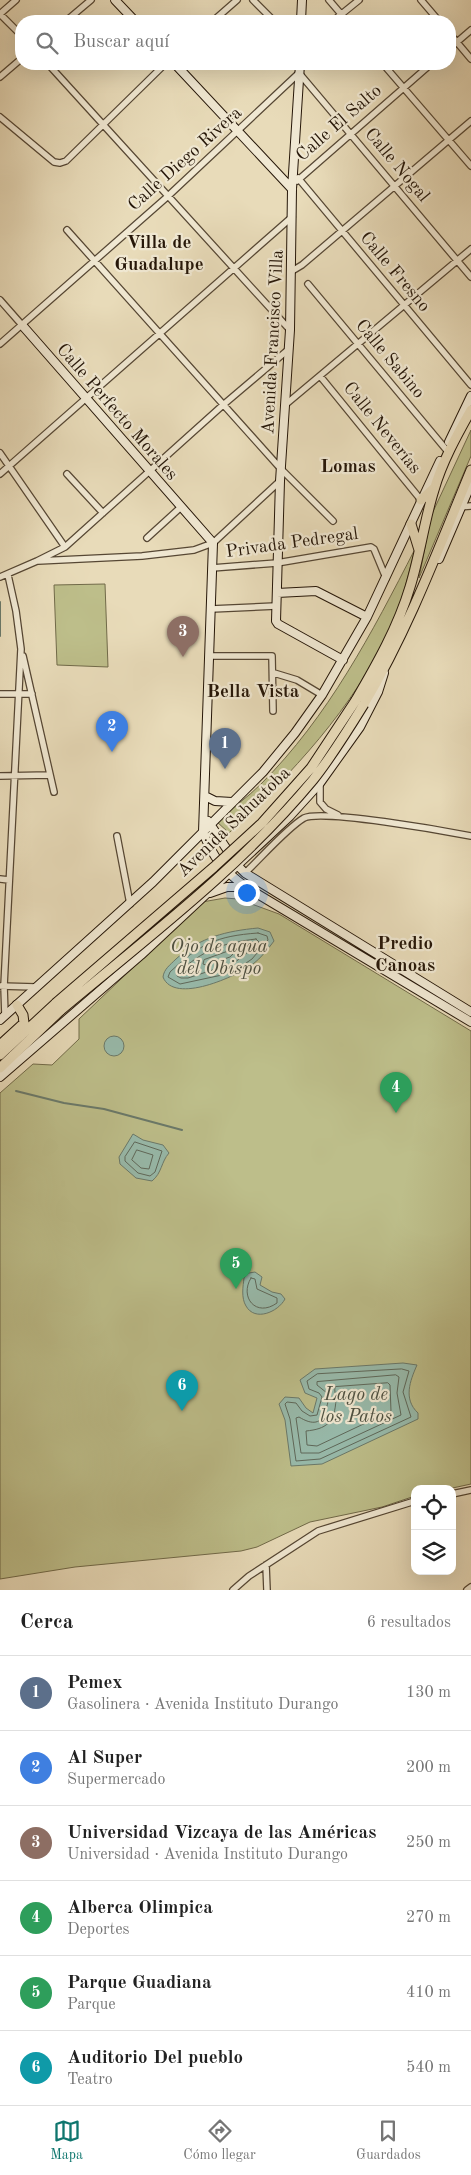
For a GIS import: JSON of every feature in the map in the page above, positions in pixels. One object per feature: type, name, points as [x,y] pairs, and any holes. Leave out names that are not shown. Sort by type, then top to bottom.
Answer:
[{"type":"main road","name":"Avenida Sahuatoba","points":[[448,451],[470,412]]},
{"type":"main road","points":[[421,500],[434,488],[448,451]]},
{"type":"main road","points":[[360,702],[386,667],[459,507],[471,470]]},
{"type":"main road","name":"Avenida Sahuatoba","points":[[0,1055],[222,872],[270,828],[313,779],[360,702],[396,625],[410,588],[434,488]]},
{"type":"main road","points":[[411,524],[419,553]]},
{"type":"main road","points":[[0,1044],[24,1023],[23,1015],[17,1005]]},
{"type":"main road","name":"Avenida Sahuatoba","points":[[0,1068],[58,1006]]},
{"type":"street","points":[[15,29],[0,14],[16,0]]},
{"type":"street","points":[[73,15],[91,0]]},
{"type":"street","points":[[115,0],[129,15]]},
{"type":"street","points":[[220,15],[237,0]]},
{"type":"street","points":[[253,0],[268,15]]},
{"type":"street","points":[[301,15],[302,0]]},
{"type":"street","points":[[329,0],[342,14],[358,0]]},
{"type":"street","points":[[421,0],[434,15]]},
{"type":"street","points":[[471,30],[457,42],[471,59]]},
{"type":"street","points":[[0,77],[15,64]]},
{"type":"street","points":[[53,70],[290,330]]},
{"type":"street","points":[[0,117],[54,162],[60,163],[66,161],[159,70]]},
{"type":"street","points":[[181,70],[292,189]]},
{"type":"street","name":"Avenida Francisco Villa","points":[[299,70],[292,189],[290,330],[280,481],[276,621],[278,624],[343,660]]},
{"type":"street","points":[[388,70],[471,166]]},
{"type":"street","name":"Calle El Salto","points":[[292,189],[298,178],[424,70]]},
{"type":"street","name":"Calle Diego Rivera","points":[[0,344],[93,260],[167,197],[299,73]]},
{"type":"street","name":"Calle Nogal","points":[[299,73],[471,276]]},
{"type":"street","points":[[292,271],[302,265],[471,121]]},
{"type":"street","name":"Calle Fresno","points":[[298,178],[471,384]]},
{"type":"street","points":[[0,474],[159,332],[292,217]]},
{"type":"street","points":[[68,230],[281,469],[333,521]]},
{"type":"street","points":[[286,406],[471,249]]},
{"type":"street","name":"Calle Sabino","points":[[308,284],[448,451]]},
{"type":"street","name":"Calle Perfecto Morales","points":[[0,300],[212,543]]},
{"type":"street","points":[[0,577],[8,575],[65,546],[223,405],[289,349]]},
{"type":"street","name":"Calle Neverías","points":[[320,376],[421,500]]},
{"type":"street","name":"Avenida Sahuatoba","points":[[3,1018],[130,904],[263,772],[296,733],[322,695],[367,617],[421,500],[448,451],[471,396]]},
{"type":"street","points":[[0,453],[65,546]]},
{"type":"street","points":[[67,474],[103,513]]},
{"type":"street","points":[[37,561],[142,556],[194,550],[212,543],[280,481]]},
{"type":"street","points":[[459,507],[471,484]]},
{"type":"street","points":[[459,507],[471,506]]},
{"type":"street","points":[[147,538],[181,507]]},
{"type":"street","points":[[212,543],[210,656],[203,832],[213,855],[229,874],[246,887],[471,1022]]},
{"type":"street","name":"Privada Pedregal","points":[[212,568],[277,563],[371,547],[374,549],[386,578]]},
{"type":"street","points":[[8,575],[17,616],[21,649],[54,792]]},
{"type":"street","points":[[277,593],[305,590],[316,591],[367,617]]},
{"type":"street","points":[[211,609],[276,606]]},
{"type":"street","points":[[3,1018],[2,986],[10,880],[21,649]]},
{"type":"street","points":[[210,656],[272,656],[274,673],[273,711]]},
{"type":"street","points":[[0,1077],[141,955],[290,816],[320,783],[360,727],[378,692],[386,667]]},
{"type":"street","points":[[274,673],[297,680],[322,695]]},
{"type":"street","points":[[0,694],[32,694]]},
{"type":"street","points":[[0,776],[49,775]]},
{"type":"street","points":[[320,783],[318,791],[320,802],[340,816]]},
{"type":"street","points":[[205,796],[215,801],[232,802]]},
{"type":"street","points":[[245,872],[305,818],[315,816],[340,816],[471,836]]},
{"type":"street","points":[[204,819],[211,824],[238,866],[245,872],[471,1012]]},
{"type":"street","points":[[117,836],[130,904]]},
{"type":"street","points":[[204,896],[228,887],[246,887],[254,878]]},
{"type":"street","points":[[0,879],[10,880]]},
{"type":"street","points":[[2,986],[36,987]]},
{"type":"street","points":[[456,1493],[471,1490]]},
{"type":"street","points":[[233,1590],[249,1576],[318,1532],[411,1502]]},
{"type":"street","points":[[266,1565],[267,1590]]},
{"type":"street","points":[[467,1590],[471,1587]]},
{"type":"green space","points":[[471,430],[471,456],[419,578],[431,516]]},
{"type":"green space","points":[[415,549],[390,629],[358,686],[340,713],[298,763],[229,833],[216,821],[261,784],[307,731],[328,702],[365,643]]},
{"type":"green space","points":[[105,584],[108,667],[57,665],[54,585]]},
{"type":"green space","points":[[225,898],[238,899],[279,914],[471,1031],[471,1484],[456,1487],[456,1485],[411,1485],[411,1497],[382,1507],[310,1522],[257,1547],[241,1551],[75,1567],[0,1579],[0,1093],[33,1064],[52,1065],[79,1039],[79,1019],[202,902]]},
{"type":"water","name":"Ojo de agua del Obispo","points":[[258,928],[270,932],[274,941],[256,962],[234,975],[206,986],[192,988],[179,988],[169,985],[163,977],[176,959],[185,951],[204,940],[225,933]]},
{"type":"water","points":[[114,1036],[121,1039],[124,1046],[121,1053],[114,1056],[107,1053],[104,1046],[107,1039]]},
{"type":"water","points":[[133,1134],[143,1140],[163,1145],[169,1153],[158,1175],[152,1181],[136,1178],[120,1164],[119,1157]]},
{"type":"water","points":[[255,1272],[262,1277],[260,1285],[272,1292],[281,1294],[285,1299],[282,1304],[272,1311],[260,1314],[250,1311],[246,1306],[243,1299],[244,1278],[249,1273]]},
{"type":"water","name":"Lago de los Patos","points":[[403,1363],[417,1365],[410,1384],[409,1396],[413,1408],[418,1413],[418,1419],[322,1464],[291,1466],[285,1420],[279,1404],[285,1397],[299,1398],[306,1408],[313,1413],[317,1398],[305,1393],[300,1380],[315,1369]]},
{"type":"waterway","points":[[0,602],[0,636]]},
{"type":"waterway","points":[[16,1091],[64,1103],[104,1109],[182,1130]]},
{"type":"place","name":"Universidad Vizcaya de las Américas","points":[[183,657]]},
{"type":"place","name":"Al Super","points":[[112,752]]},
{"type":"place","name":"Pemex","points":[[225,769]]},
{"type":"place","name":"Alberca Olimpica","points":[[396,1113]]},
{"type":"place","name":"Parque Guadiana","points":[[236,1289]]},
{"type":"place","name":"Auditorio Del pueblo","points":[[182,1411]]},
{"type":"district","name":"Villa de Guadalupe","points":[[159,254]]},
{"type":"district","name":"Lomas","points":[[348,467]]},
{"type":"district","name":"Bella Vista","points":[[253,692]]},
{"type":"district","name":"Predio Canoas","points":[[405,955]]}]
